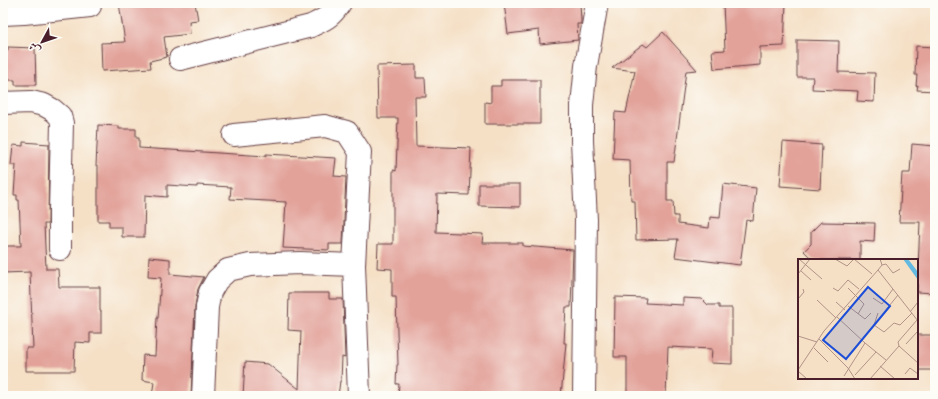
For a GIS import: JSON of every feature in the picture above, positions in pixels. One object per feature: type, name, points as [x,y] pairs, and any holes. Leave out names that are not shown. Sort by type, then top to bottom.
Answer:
[{"type":"street","points":[[180,59],[311,26],[328,18],[340,3]]},
{"type":"street","points":[[584,396],[586,220],[582,141],[582,105],[586,66],[597,3]]},
{"type":"street","points":[[3,14],[90,6]]},
{"type":"street","points":[[3,103],[31,102],[44,105],[60,116],[62,123],[60,249]]},
{"type":"street","points":[[234,135],[324,126],[347,132],[360,152],[354,265],[359,396]]},
{"type":"street","points":[[203,396],[207,307],[210,292],[217,280],[228,270],[250,265],[300,263],[354,265]]},
{"type":"building","points":[[119,3],[195,3],[198,20],[189,21],[190,34],[164,37],[167,57],[150,61],[151,68],[102,71],[101,43],[125,42]]},
{"type":"building","points":[[504,3],[580,3],[581,24],[577,24],[578,40],[540,44],[539,30],[508,34]]},
{"type":"building","points":[[723,3],[786,3],[784,46],[760,47],[760,65],[714,69],[712,51],[725,50]]},
{"type":"building","points":[[663,32],[697,70],[686,71],[674,162],[667,162],[667,201],[673,201],[674,216],[678,216],[678,224],[709,228],[710,217],[720,218],[723,184],[756,188],[753,221],[746,220],[740,265],[675,257],[678,239],[636,240],[635,201],[631,201],[630,160],[613,159],[615,112],[626,113],[635,71],[612,68],[643,44],[647,47]]},
{"type":"building","points":[[797,40],[839,41],[838,72],[875,73],[874,102],[857,101],[858,91],[812,89],[813,77],[797,77]]},
{"type":"building","points":[[916,46],[935,47],[935,91],[917,90],[917,75],[915,75]]},
{"type":"building","points":[[8,47],[35,48],[36,85],[15,85],[15,80],[3,80],[3,51],[8,51]]},
{"type":"building","points":[[416,65],[416,78],[425,78],[426,97],[415,97],[416,146],[471,148],[469,195],[437,194],[436,232],[483,234],[482,243],[523,243],[523,246],[573,250],[571,307],[566,307],[564,343],[566,343],[561,396],[398,396],[399,384],[396,384],[398,365],[396,297],[392,297],[392,269],[377,268],[378,244],[393,244],[393,170],[396,171],[398,118],[378,118],[377,66]]},
{"type":"building","points":[[501,80],[540,80],[540,124],[485,124],[485,102],[491,103],[491,86],[501,86]]},
{"type":"building","points":[[98,125],[119,126],[119,129],[136,129],[136,138],[139,138],[139,148],[266,156],[266,154],[336,158],[334,176],[346,177],[343,244],[329,244],[329,250],[283,248],[286,202],[230,199],[231,187],[197,185],[197,187],[167,185],[167,197],[145,195],[144,237],[122,237],[122,227],[109,227],[109,221],[98,221],[98,166],[96,166]]},
{"type":"building","points":[[23,142],[49,144],[48,224],[44,224],[46,269],[58,269],[59,287],[100,287],[101,333],[90,333],[90,343],[75,342],[74,371],[26,371],[26,348],[33,348],[30,272],[3,273],[3,246],[21,246],[19,200],[17,200],[17,195],[14,195],[16,165],[11,165],[13,145],[23,146]]},
{"type":"building","points":[[783,142],[822,145],[820,189],[780,186]]},
{"type":"building","points":[[912,144],[935,146],[935,293],[918,292],[920,222],[899,222],[902,173],[910,173]]},
{"type":"building","points":[[479,184],[520,184],[520,207],[479,206]]},
{"type":"building","points":[[821,222],[875,223],[874,242],[860,241],[860,259],[812,259],[804,251],[811,244],[811,232]]},
{"type":"building","points":[[149,257],[170,259],[170,274],[204,277],[198,289],[195,306],[191,396],[152,396],[154,382],[142,380],[143,355],[155,356],[161,278],[148,277]]},
{"type":"building","points":[[289,293],[329,293],[329,299],[343,299],[345,358],[342,357],[341,381],[338,396],[243,396],[245,362],[268,364],[299,389],[301,331],[288,330]]},
{"type":"building","points":[[615,297],[646,298],[645,303],[683,305],[683,298],[702,299],[708,305],[719,305],[719,308],[732,308],[732,364],[711,363],[712,349],[668,347],[666,396],[627,396],[627,357],[614,357]]},
{"type":"building","points":[[918,335],[935,335],[935,370],[918,370]]}]
